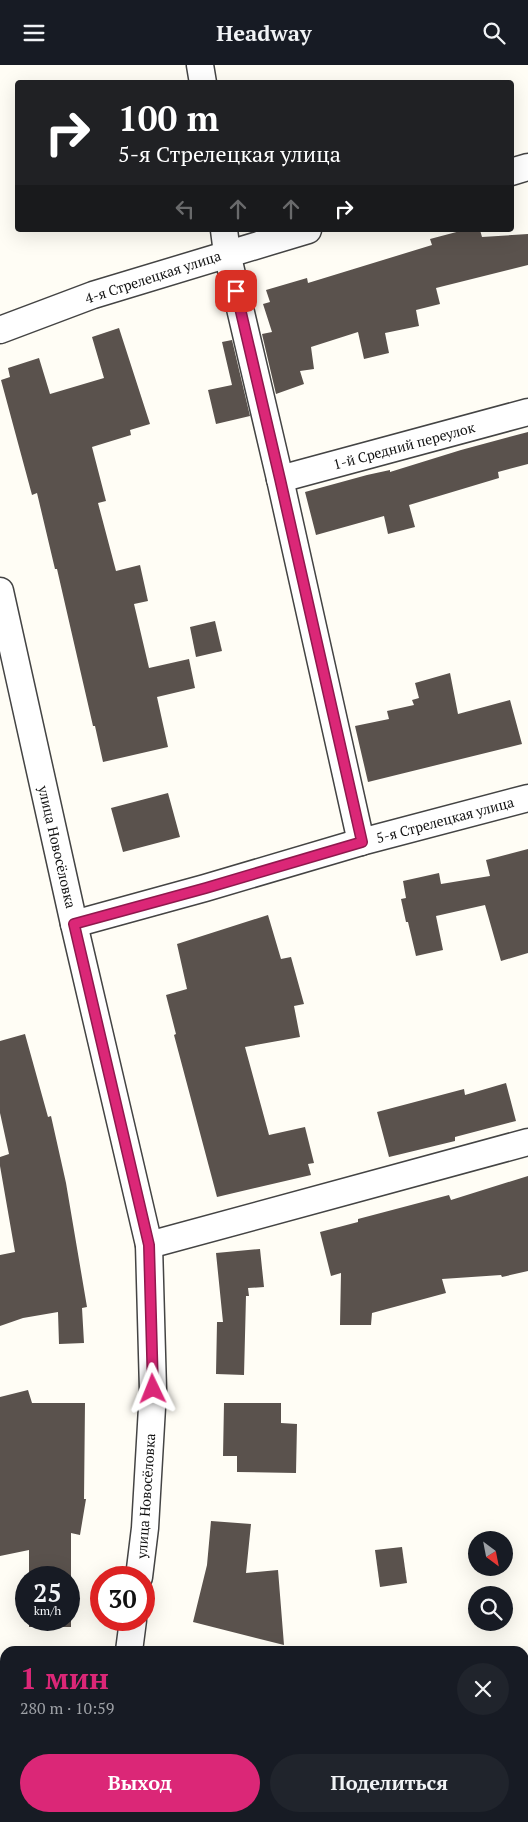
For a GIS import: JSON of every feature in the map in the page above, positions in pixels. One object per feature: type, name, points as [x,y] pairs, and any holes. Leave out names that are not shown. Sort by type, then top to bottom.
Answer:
[{"type":"street","points":[[200,65],[202,80]]},
{"type":"street","points":[[514,171],[528,167]]},
{"type":"street","name":"4-я Стрелецкая улица","points":[[0,330],[225,242],[294,232]]},
{"type":"street","points":[[225,242],[362,842]]},
{"type":"street","name":"1-й Средний переулок","points":[[280,479],[528,412]]},
{"type":"street","name":"улица Новосёловка","points":[[0,591],[74,924],[149,1245],[153,1389],[145,1529],[140,1566]]},
{"type":"street","name":"5-я Стрелецкая улица","points":[[74,924],[206,888],[362,842],[528,798]]},
{"type":"street","points":[[149,1245],[528,1142]]},
{"type":"street","points":[[130,1646],[132,1631]]},
{"type":"building","points":[[456,232],[481,232],[482,237],[528,234],[528,265],[436,288],[440,304],[416,310],[419,326],[385,333],[389,353],[364,359],[358,332],[311,347],[314,369],[300,371],[304,384],[276,394],[262,334],[272,332],[263,304],[270,302],[266,290],[307,278],[308,283],[432,245],[430,239]]},
{"type":"building","points":[[119,328],[150,424],[130,430],[131,435],[92,447],[106,501],[98,503],[116,571],[140,565],[148,601],[134,604],[149,668],[189,659],[195,688],[157,697],[168,747],[103,762],[37,493],[32,495],[1,380],[10,377],[8,368],[39,358],[50,394],[104,378],[92,337]]},
{"type":"building","points":[[232,340],[250,416],[216,424],[208,390],[232,385],[222,342]]},
{"type":"building","points":[[528,432],[528,464],[498,472],[499,478],[409,505],[415,527],[388,534],[384,516],[316,535],[305,492],[367,475],[390,470],[390,472]]},
{"type":"building","points":[[215,621],[222,651],[196,657],[190,627]]},
{"type":"building","points":[[450,673],[458,714],[510,700],[522,744],[368,782],[355,726],[389,719],[387,711],[414,705],[412,700],[419,698],[415,683]]},
{"type":"building","points":[[168,793],[180,837],[123,852],[111,808]]},
{"type":"building","points":[[528,849],[528,953],[501,961],[485,905],[436,916],[443,950],[416,956],[401,899],[406,898],[403,881],[439,873],[441,884],[490,876],[486,860]]},
{"type":"building","points":[[268,915],[281,959],[291,957],[304,1004],[294,1006],[300,1037],[245,1047],[269,1135],[305,1127],[314,1163],[308,1164],[311,1175],[217,1197],[174,1035],[176,1034],[166,995],[187,989],[177,944]]},
{"type":"building","points":[[25,1034],[48,1117],[51,1116],[66,1183],[87,1307],[82,1308],[84,1343],[59,1344],[58,1312],[23,1318],[0,1326],[0,1255],[15,1252],[0,1166],[0,1157],[9,1154],[0,1113],[0,1041]]},
{"type":"building","points":[[506,1083],[516,1121],[455,1137],[455,1141],[389,1157],[377,1112],[464,1089],[465,1095]]},
{"type":"building","points":[[528,1176],[528,1271],[502,1277],[501,1275],[442,1279],[446,1293],[372,1313],[371,1325],[340,1325],[341,1273],[331,1276],[320,1232],[358,1222],[358,1219],[449,1195],[451,1200]]},
{"type":"building","points":[[260,1249],[264,1287],[248,1288],[249,1296],[246,1296],[244,1375],[216,1374],[217,1322],[223,1322],[216,1253]]},
{"type":"building","points":[[28,1390],[32,1403],[85,1403],[84,1499],[86,1499],[80,1535],[71,1533],[71,1566],[29,1566],[29,1550],[0,1556],[0,1397]]},
{"type":"building","points":[[224,1403],[281,1403],[281,1423],[297,1424],[296,1473],[237,1472],[237,1456],[223,1456]]},
{"type":"building","points":[[211,1521],[251,1524],[246,1573],[278,1570],[284,1645],[193,1622],[207,1565]]},
{"type":"building","points":[[402,1547],[407,1583],[380,1587],[375,1550]]},
{"type":"route","points":[[153,1389],[149,1245],[74,924],[206,888],[362,842],[236,291]]}]
